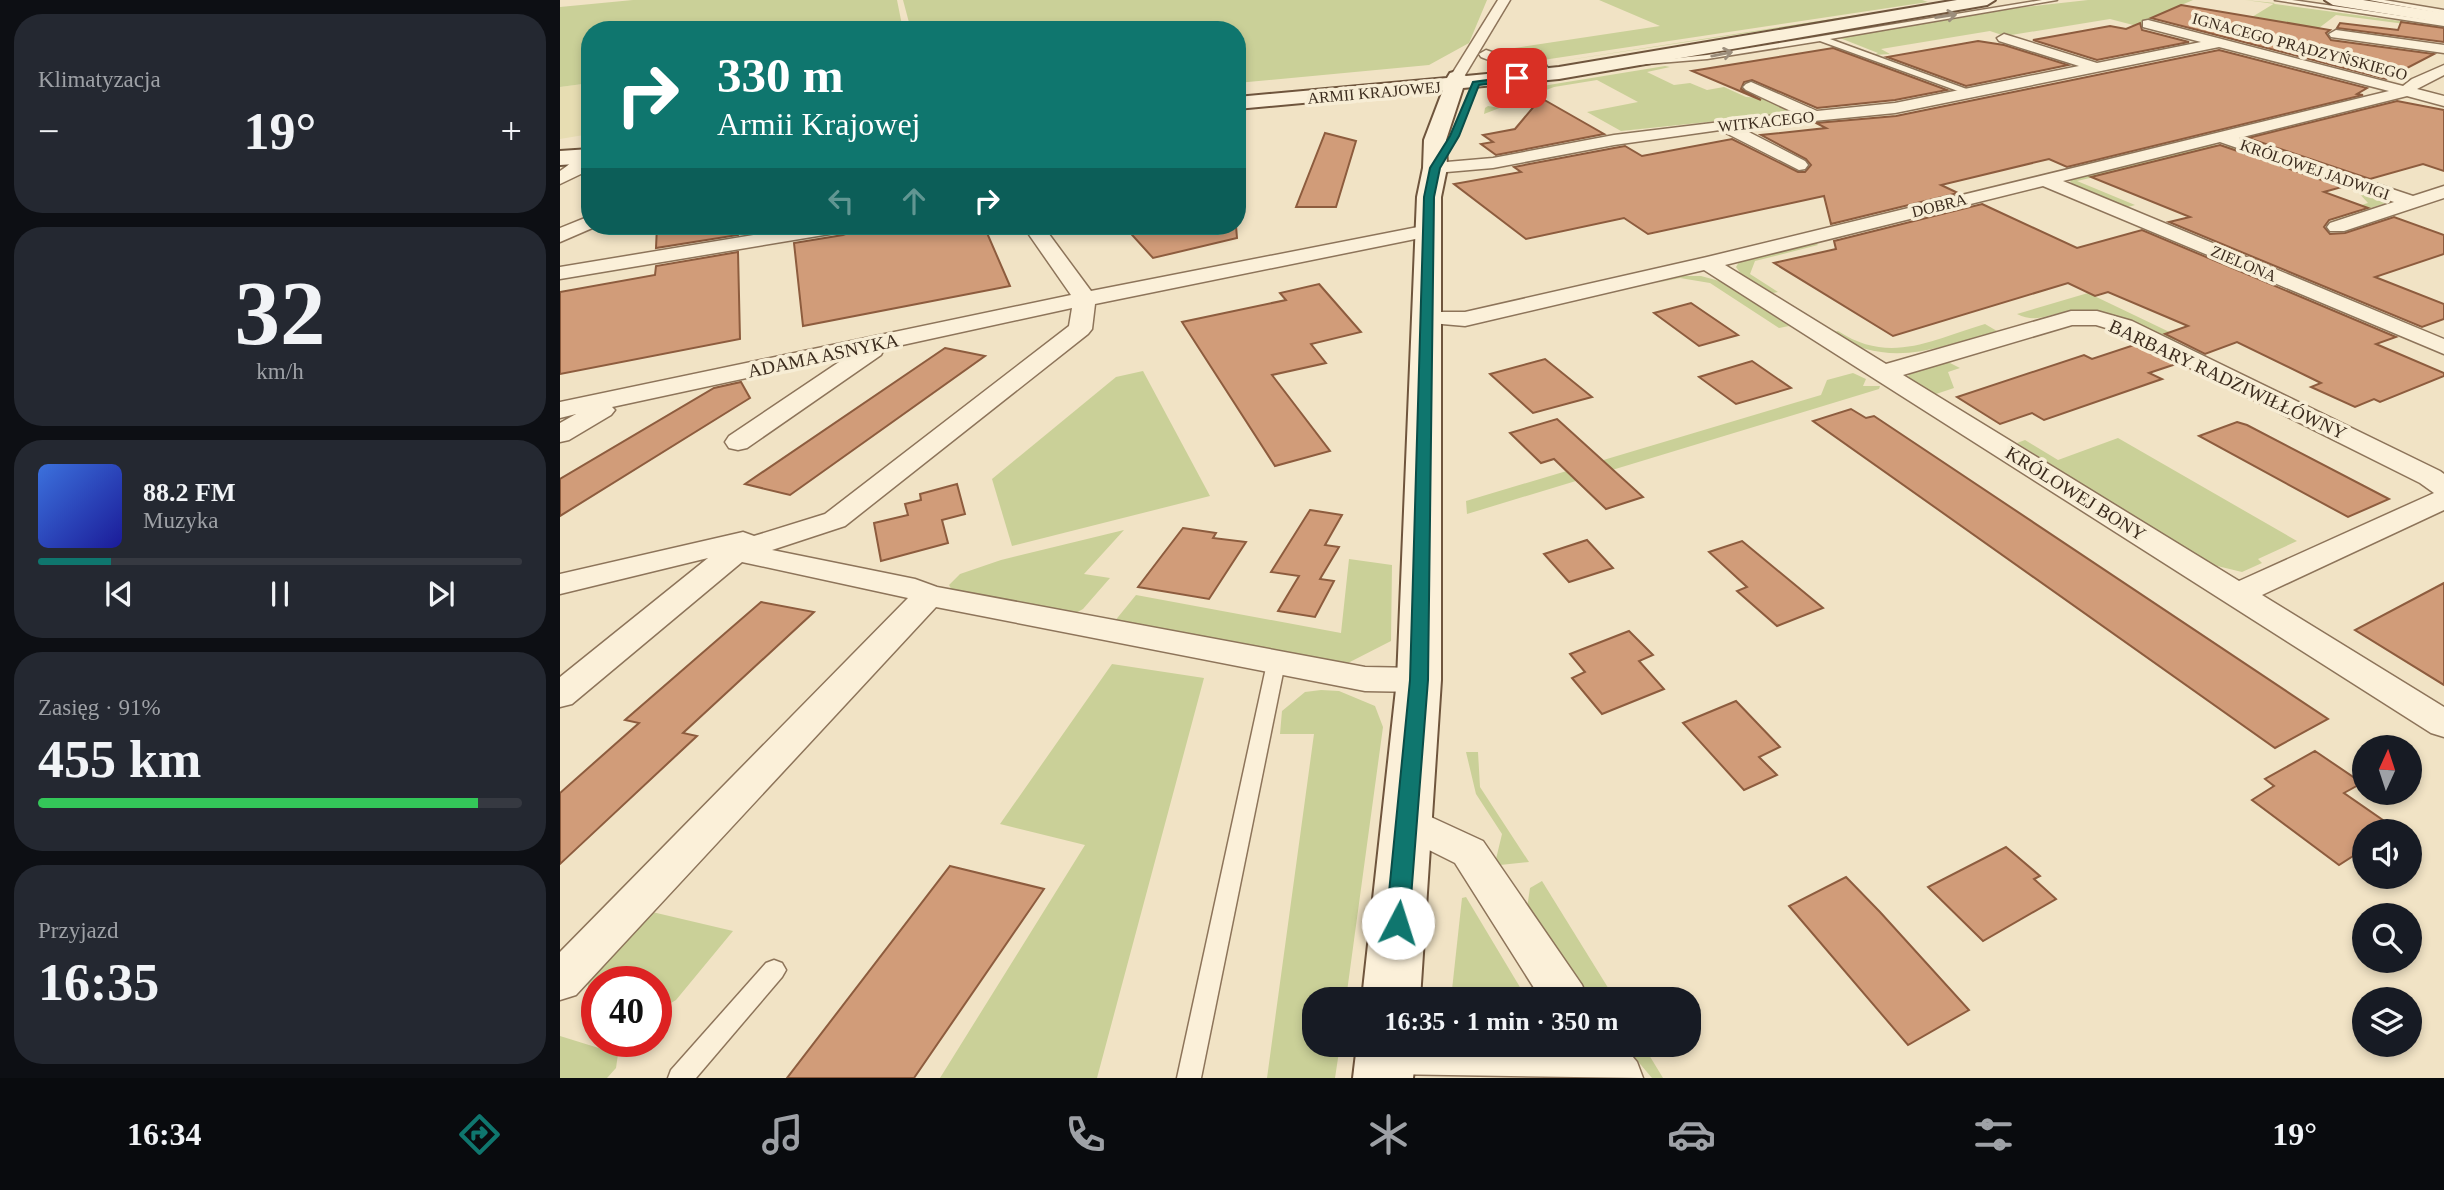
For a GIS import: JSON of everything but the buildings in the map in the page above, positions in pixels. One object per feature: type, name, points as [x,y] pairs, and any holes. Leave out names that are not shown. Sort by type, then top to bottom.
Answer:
[{"type":"street","points":[[1391,987],[1419,680],[1429,197],[1435,168],[1435,140],[1446,110],[1486,54],[1489,30],[1504,0]]},
{"type":"street","name":"ARMII KRAJOWEJ","points":[[1246,95],[1466,80],[1987,0]]},
{"type":"street","points":[[2333,0],[2444,18]]},
{"type":"street","name":"IGNACEGO PRĄDZYŃSKIEGO","points":[[2148,24],[2444,101]]},
{"type":"street","points":[[1435,168],[1455,136],[1476,41],[1489,30]]},
{"type":"street","points":[[2336,34],[2444,49]]},
{"type":"street","name":"ARMII KRAJOWEJ","points":[[1246,102],[1339,95],[1618,64],[1758,37]]},
{"type":"street","name":"WITKACEGO","points":[[2004,38],[2096,68]]},
{"type":"street","name":"WITKACEGO","points":[[1435,168],[1493,163],[1614,140],[1722,125],[1895,108],[2222,42]]},
{"type":"street","points":[[1486,54],[1518,66],[1541,68]]},
{"type":"street","name":"DOBRA","points":[[1427,317],[1465,319],[1707,263],[2405,92],[2417,82],[2444,69]]},
{"type":"street","points":[[1751,87],[1815,116]]},
{"type":"street","points":[[1339,95],[1416,97],[1433,101],[1446,110]]},
{"type":"street","points":[[1722,125],[1799,165]]},
{"type":"street","name":"KRÓLOWEJ JADWIGI","points":[[2220,137],[2409,201]]},
{"type":"street","points":[[560,158],[581,157]]},
{"type":"street","points":[[560,179],[581,165]]},
{"type":"street","name":"ZIELONA","points":[[2044,180],[2444,347]]},
{"type":"street","name":"KRÓLOWEJ JADWIGI","points":[[2337,227],[2409,201],[2444,192]]},
{"type":"street","points":[[560,236],[581,226]]},
{"type":"street","name":"ADAMA ASNYKA","points":[[560,410],[1085,299],[1428,231]]},
{"type":"street","points":[[560,273],[788,235]]},
{"type":"street","points":[[560,695],[736,551],[835,520],[1080,329],[1085,299],[1039,235]]},
{"type":"street","name":"KRÓLOWEJ BONY","points":[[1707,263],[2444,724]]},
{"type":"street","name":"BARBARY RADZIWIŁŁÓWNY","points":[[1882,373],[2071,318],[2097,318],[2136,332],[2430,477],[2444,487]]},
{"type":"street","points":[[738,442],[885,342]]},
{"type":"street","points":[[560,434],[623,397]]},
{"type":"street","points":[[2238,594],[2444,499]]},
{"type":"street","points":[[560,584],[835,520]]},
{"type":"street","points":[[736,551],[915,589],[929,596],[1276,663],[1365,679],[1419,680]]},
{"type":"street","points":[[560,981],[929,596]]},
{"type":"street","points":[[1407,821],[1469,852],[1558,987]]},
{"type":"street","points":[[1578,1057],[1606,1059]]},
{"type":"lane","points":[[1618,64],[1685,60],[2054,0]]},
{"type":"lane","points":[[2278,0],[2444,24]]},
{"type":"lane","points":[[2372,0],[2444,12]]},
{"type":"lane","points":[[1818,37],[1969,93]]},
{"type":"lane","points":[[1189,1078],[1276,663]]},
{"type":"lane","points":[[680,1078],[774,970]]},
{"type":"shaded area","points":[[581,84],[581,136],[560,139],[560,87]]},
{"type":"green space","points":[[633,0],[897,0],[901,21],[581,21],[581,84],[560,87],[560,7]]},
{"type":"green space","points":[[903,0],[1487,0],[1469,43],[1429,65],[1246,82],[1246,21],[909,21]]},
{"type":"green space","points":[[1599,0],[1928,2],[1543,60],[1508,49],[1660,26]]},
{"type":"green space","points":[[2088,0],[2193,0],[2142,22],[2147,24],[2137,26],[2110,19],[2005,36],[1990,31],[1881,49],[1890,54],[1874,55],[1878,53],[1840,38],[2017,8]]},
{"type":"green space","points":[[2274,4],[2444,29],[2336,15],[2319,28],[2252,17]]},
{"type":"green space","points":[[1922,5],[1926,6],[1548,63]]},
{"type":"green space","points":[[1665,66],[1670,67],[1647,72],[1674,85],[1690,83],[1707,90],[1724,87],[1746,97],[1762,98],[1789,110],[1785,114],[1621,131],[1587,112],[1638,102],[1597,80],[1554,87],[1501,107],[1526,94],[1517,91],[1524,89]]},
{"type":"green space","points":[[1488,106],[1500,108],[1484,114]]},
{"type":"green space","points":[[2207,145],[2233,146],[2261,158],[2183,178],[2146,165],[2077,181],[2135,205],[2128,207],[2074,186],[2070,181],[2072,178]]},
{"type":"green space","points":[[2290,168],[2369,192],[2386,203],[2333,220],[2313,220],[2368,203],[2357,191]]},
{"type":"green space","points":[[1816,243],[1818,245],[1755,261],[1750,274],[1778,292],[1773,293],[1741,274],[1736,267],[1739,262]]},
{"type":"green space","points":[[1683,276],[1701,276],[1723,282],[1789,326],[1779,328],[1710,283],[1680,278],[1656,283]]},
{"type":"green space","points":[[2088,293],[2182,338],[2170,342],[2126,320],[2099,312],[2069,311],[2035,318],[2017,314]]},
{"type":"green space","points":[[1985,324],[1997,331],[1913,352],[1873,351],[1831,333],[1838,331],[1857,341],[1893,348],[1928,342]]},
{"type":"green space","points":[[1935,362],[1950,363],[1960,368],[1948,372],[1954,388],[1933,395],[1912,383],[1908,376],[1912,370]]},
{"type":"green space","points":[[1143,371],[1210,496],[1012,546],[992,479],[1116,377]]},
{"type":"green space","points":[[1853,373],[1866,379],[1863,386],[1880,386],[1879,389],[1467,514],[1466,501],[1821,395],[1827,380]]},
{"type":"green space","points":[[2118,438],[2297,541],[2258,559],[2262,563],[2242,572],[2209,564],[2017,443],[2025,440],[2058,460]]},
{"type":"green space","points":[[1124,530],[1084,574],[1110,578],[1083,609],[1074,614],[954,594],[949,585],[960,574],[1001,560]]},
{"type":"green space","points":[[1349,559],[1392,565],[1391,641],[1346,664],[1114,622],[1136,595],[1341,633]]},
{"type":"green space","points":[[1112,664],[1204,678],[1097,1078],[940,1078],[1085,845],[1000,824]]},
{"type":"green space","points":[[1339,691],[1375,706],[1383,727],[1348,987],[1302,987],[1302,1057],[1338,1057],[1335,1078],[1267,1078],[1314,734],[1280,734],[1282,711],[1305,692]]},
{"type":"green space","points":[[1466,752],[1478,752],[1480,787],[1529,862],[1500,865],[1496,859],[1502,834],[1476,794]]},
{"type":"green space","points":[[1542,881],[1608,987],[1577,987],[1573,982],[1527,908],[1530,888]]},
{"type":"green space","points":[[1466,897],[1520,987],[1452,987],[1462,898]]},
{"type":"green space","points":[[648,911],[733,931],[672,1002],[672,966],[594,966]]},
{"type":"green space","points":[[560,1036],[581,1043],[581,1057],[618,1057],[616,1068],[607,1078],[560,1078]]},
{"type":"green space","points":[[1634,1057],[1650,1057],[1663,1078],[1652,1078]]},
{"type":"route","points":[[1398,923],[1419,680],[1429,197],[1435,168],[1455,136],[1476,83],[1517,78]]}]
